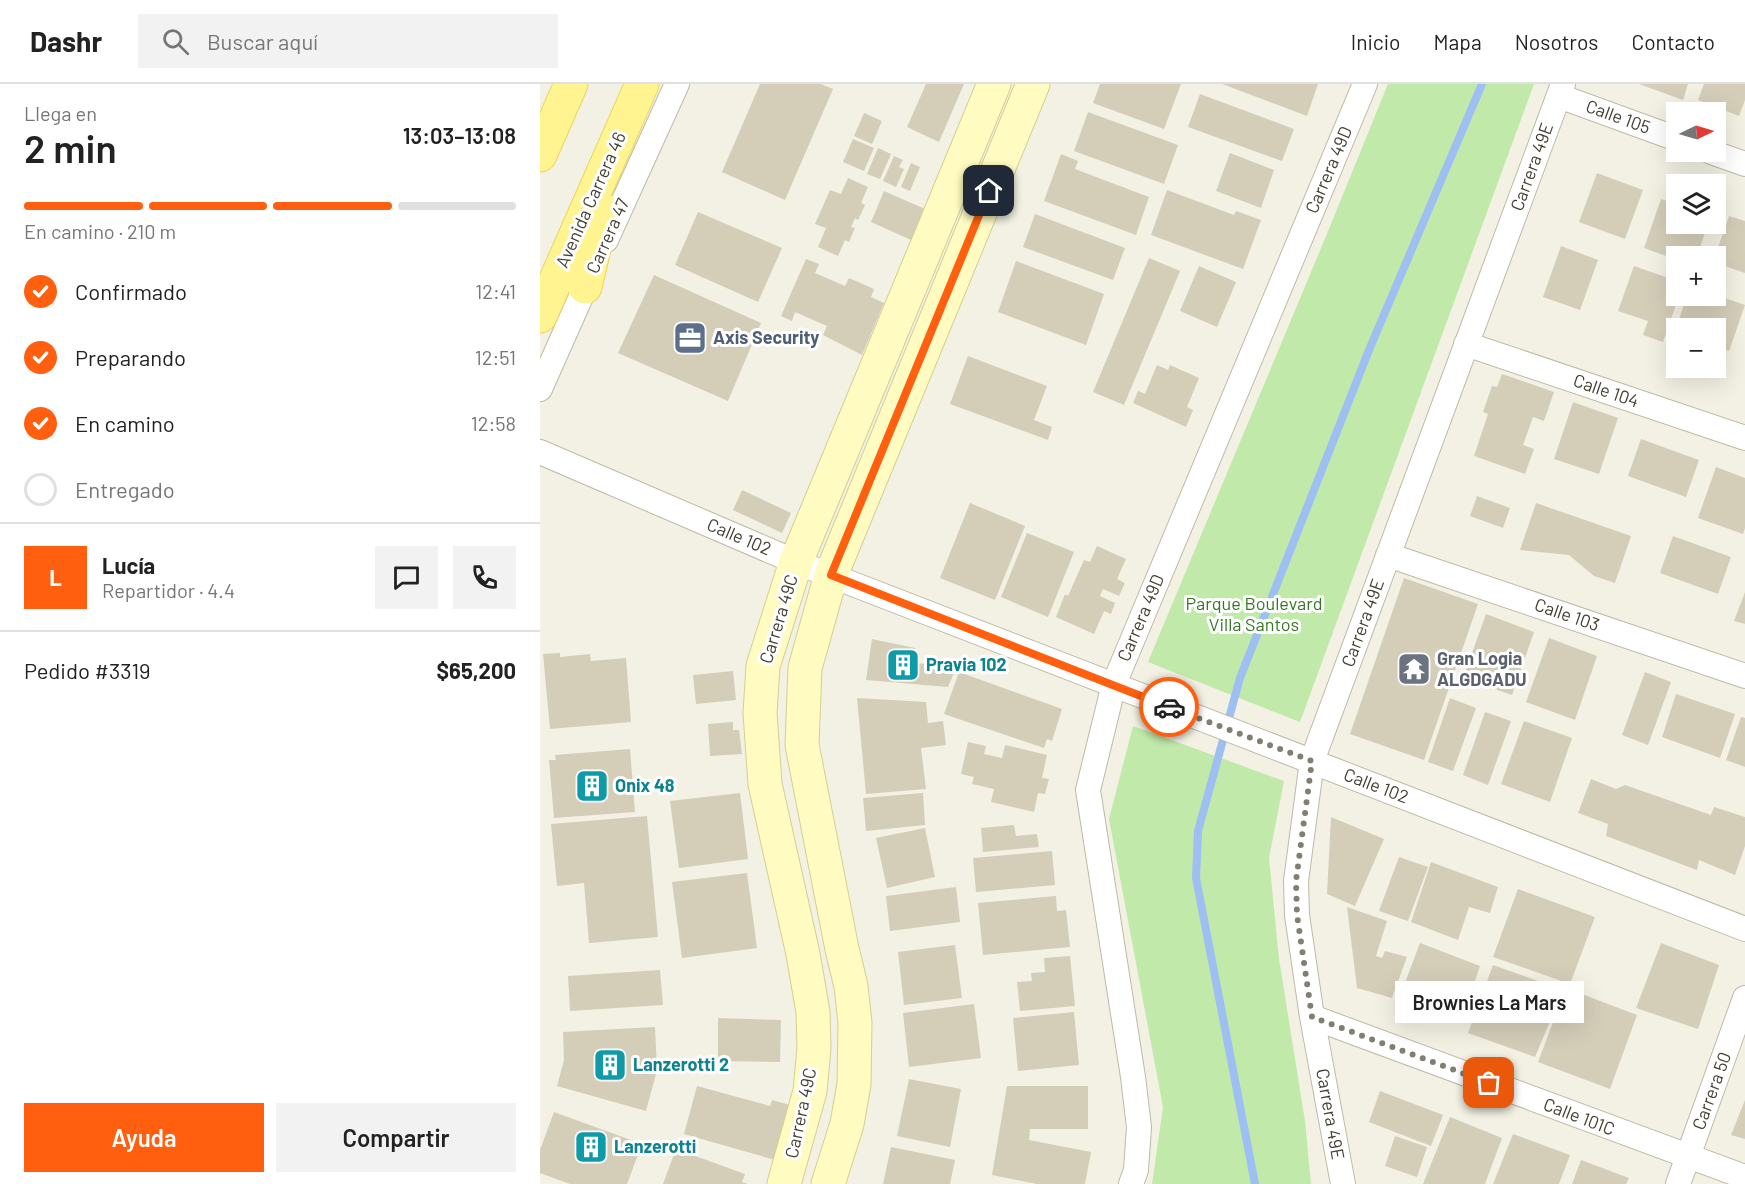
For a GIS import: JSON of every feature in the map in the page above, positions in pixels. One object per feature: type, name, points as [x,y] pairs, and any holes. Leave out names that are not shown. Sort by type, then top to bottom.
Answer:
[{"type":"main road","points":[[540,155],[571,84]]},
{"type":"main road","name":"Avenida Carrera 46","points":[[540,316],[642,84]]},
{"type":"main road","points":[[585,287],[621,132]]},
{"type":"street","name":"Carrera 47","points":[[540,389],[677,84]]},
{"type":"street","name":"Carrera 49C","points":[[784,1184],[810,1091],[814,1048],[813,1012],[803,954],[765,784],[760,713],[763,666],[796,562],[994,84]]},
{"type":"street","name":"Carrera 49C","points":[[828,1184],[847,1124],[854,1084],[855,1023],[851,986],[802,745],[805,668],[831,575],[1033,84]]},
{"type":"street","name":"Carrera 49D","points":[[1131,1184],[1136,1170],[1139,1127],[1088,790],[1114,684],[1365,84]]},
{"type":"street","name":"Calle 105","points":[[1561,90],[1666,134]]},
{"type":"street","name":"Carrera 49E","points":[[1343,1184],[1312,1017],[1297,915],[1296,881],[1312,761],[1561,90]]},
{"type":"street","points":[[1726,157],[1745,164]]},
{"type":"street","name":"Calle 104","points":[[1466,344],[1745,438]]},
{"type":"street","name":"Calle 102","points":[[540,452],[796,562],[1745,929]]},
{"type":"street","name":"Calle 103","points":[[1388,555],[1745,676]]},
{"type":"street","name":"Carrera 50","points":[[1678,1184],[1745,998]]},
{"type":"street","name":"Calle 101C","points":[[1312,1017],[1688,1158],[1745,1177]]},
{"type":"green space","name":"Parque Boulevard Villa Santos","points":[[1388,84],[1534,84],[1300,722],[1148,662]]},
{"type":"green space","points":[[1133,726],[1284,781],[1269,858],[1279,959],[1305,1121],[1311,1184],[1152,1184],[1163,1107],[1109,819]]},
{"type":"building","points":[[760,84],[821,84],[833,89],[785,200],[722,172]]},
{"type":"building","points":[[926,84],[964,84],[939,142],[907,127]]},
{"type":"building","points":[[1100,84],[1181,84],[1164,129],[1093,103]]},
{"type":"building","points":[[1222,84],[1318,84],[1307,116]]},
{"type":"building","points":[[1639,84],[1688,84],[1683,100]]},
{"type":"building","points":[[1704,84],[1745,84],[1745,100],[1739,116],[1726,111],[1726,102],[1698,100]]},
{"type":"building","points":[[1200,94],[1294,129],[1282,161],[1188,127]]},
{"type":"building","points":[[1088,112],[1178,145],[1164,184],[1074,151]]},
{"type":"building","points":[[864,113],[882,121],[872,144],[854,136]]},
{"type":"building","points":[[853,139],[874,148],[864,171],[843,162]]},
{"type":"building","points":[[878,148],[891,154],[880,179],[867,174]]},
{"type":"building","points":[[1230,153],[1274,170],[1261,208],[1216,191]]},
{"type":"building","points":[[1061,154],[1078,161],[1075,169],[1149,197],[1136,235],[1044,201]]},
{"type":"building","points":[[894,156],[903,160],[899,167],[904,169],[896,187],[883,181]]},
{"type":"building","points":[[911,163],[920,167],[910,191],[901,187]]},
{"type":"building","points":[[1597,173],[1643,190],[1625,239],[1579,222]]},
{"type":"building","points":[[848,178],[868,187],[861,203],[865,205],[858,220],[855,218],[851,227],[855,228],[849,242],[845,240],[838,256],[818,247],[826,228],[815,224],[830,190],[841,194]]},
{"type":"building","points":[[1167,190],[1234,215],[1236,211],[1261,220],[1243,269],[1151,235]]},
{"type":"building","points":[[884,191],[925,209],[911,240],[871,222]]},
{"type":"building","points":[[1661,199],[1666,201],[1666,234],[1705,234],[1700,246],[1666,246],[1666,256],[1644,248]]},
{"type":"building","points":[[698,212],[782,248],[758,302],[675,265]]},
{"type":"building","points":[[1035,214],[1125,248],[1113,280],[1023,247]]},
{"type":"building","points":[[1729,216],[1745,221],[1745,273],[1726,266],[1726,246],[1718,246],[1723,234],[1726,234]]},
{"type":"building","points":[[1561,246],[1598,260],[1580,310],[1543,297]]},
{"type":"building","points":[[1149,258],[1180,271],[1124,405],[1093,392]]},
{"type":"building","points":[[806,259],[819,264],[815,273],[845,286],[849,278],[874,289],[871,297],[884,303],[862,355],[823,335],[827,326],[795,312],[792,321],[781,316]]},
{"type":"building","points":[[1016,261],[1104,294],[1086,345],[998,312]]},
{"type":"building","points":[[1199,266],[1236,282],[1217,327],[1180,311]]},
{"type":"building","points":[[1634,266],[1666,277],[1666,306],[1676,306],[1671,318],[1666,318],[1666,333],[1663,342],[1643,335],[1648,321],[1618,311]]},
{"type":"building","name":"Axis Security","points":[[654,275],[761,323],[728,401],[618,353]]},
{"type":"building","points":[[1726,298],[1745,305],[1729,351],[1726,350],[1726,318],[1679,318],[1684,306],[1726,306]]},
{"type":"building","points":[[968,356],[1047,386],[1034,420],[1052,427],[1048,440],[950,404]]},
{"type":"building","points":[[1157,365],[1168,370],[1170,365],[1199,378],[1187,407],[1193,410],[1186,427],[1133,403],[1138,391],[1145,394]]},
{"type":"building","points":[[1502,374],[1554,392],[1544,421],[1533,417],[1523,445],[1534,449],[1525,474],[1474,456],[1488,414],[1483,412],[1492,386],[1497,387]]},
{"type":"building","points":[[1573,402],[1618,418],[1599,474],[1554,459]]},
{"type":"building","points":[[1641,439],[1699,460],[1686,497],[1628,476]]},
{"type":"building","points":[[1716,467],[1745,478],[1743,534],[1698,518]]},
{"type":"building","points":[[742,490],[791,513],[782,533],[733,510]]},
{"type":"building","points":[[1477,496],[1510,508],[1503,528],[1470,516]]},
{"type":"building","points":[[970,503],[1025,526],[995,600],[940,578]]},
{"type":"building","points":[[1536,503],[1631,536],[1615,583],[1594,576],[1569,555],[1520,550]]},
{"type":"building","points":[[1027,533],[1074,552],[1048,617],[1001,597]]},
{"type":"building","points":[[1673,536],[1731,557],[1718,594],[1660,573]]},
{"type":"building","points":[[1097,546],[1126,559],[1117,579],[1125,583],[1119,596],[1103,589],[1100,596],[1115,603],[1111,614],[1104,611],[1094,634],[1056,617],[1065,594],[1068,596],[1084,560],[1090,562]]},
{"type":"building","name":"Gran Logia ALGDGADU","points":[[1404,578],[1478,604],[1424,760],[1350,734]]},
{"type":"building","points":[[1745,592],[1745,624],[1734,621]]},
{"type":"building","points":[[1486,614],[1534,632],[1512,695],[1463,678]]},
{"type":"building","points":[[1549,638],[1597,656],[1575,720],[1526,702]]},
{"type":"building","name":"Pravia 102","points":[[872,639],[915,648],[914,654],[919,655],[918,663],[956,668],[948,687],[866,680]]},
{"type":"building","points":[[560,653],[560,657],[590,654],[591,661],[626,658],[631,722],[550,729],[543,654]]},
{"type":"building","points":[[733,671],[736,700],[696,704],[693,675]]},
{"type":"building","points":[[959,672],[1062,709],[1052,741],[1047,739],[1044,748],[944,714]]},
{"type":"building","points":[[1645,672],[1671,682],[1648,745],[1622,735]]},
{"type":"building","points":[[1676,694],[1735,714],[1720,758],[1662,737]]},
{"type":"building","points":[[857,698],[926,702],[928,723],[943,721],[946,745],[921,748],[926,789],[866,794]]},
{"type":"building","points":[[1450,698],[1476,708],[1453,771],[1428,762]]},
{"type":"building","points":[[1485,712],[1511,721],[1488,785],[1463,775]]},
{"type":"building","points":[[1741,717],[1745,718],[1745,767],[1726,760]]},
{"type":"building","points":[[1524,721],[1572,738],[1550,802],[1501,784]]},
{"type":"building","points":[[733,722],[733,730],[739,730],[742,754],[710,756],[708,724]]},
{"type":"building","points":[[968,742],[986,746],[984,754],[1002,758],[1005,745],[1047,755],[1042,778],[1049,779],[1045,794],[1038,793],[1034,812],[991,802],[994,789],[972,784],[974,777],[961,774]]},
{"type":"building","name":"Onix 48","points":[[630,749],[635,812],[554,818],[549,760],[556,760],[555,755]]},
{"type":"building","points":[[1591,779],[1616,789],[1625,785],[1711,815],[1714,807],[1745,817],[1745,846],[1735,875],[1699,860],[1697,870],[1606,836],[1608,824],[1578,813]]},
{"type":"building","points":[[740,793],[748,859],[679,868],[670,801]]},
{"type":"building","points":[[923,793],[925,825],[866,831],[863,798]]},
{"type":"building","points":[[647,816],[658,937],[589,943],[584,883],[557,886],[551,824]]},
{"type":"building","points":[[1331,817],[1384,839],[1355,906],[1327,894]]},
{"type":"building","points":[[1014,825],[1016,836],[1037,834],[1039,847],[983,852],[981,828]]},
{"type":"building","points":[[925,828],[935,877],[887,888],[876,838]]},
{"type":"building","points":[[1052,851],[1055,885],[976,892],[973,858]]},
{"type":"building","points":[[1399,857],[1428,867],[1408,921],[1379,911]]},
{"type":"building","points":[[1431,862],[1498,887],[1490,913],[1469,907],[1458,940],[1411,922]]},
{"type":"building","points":[[747,873],[757,948],[682,958],[672,882]]},
{"type":"building","points":[[956,887],[960,922],[890,931],[886,896]]},
{"type":"building","points":[[1518,889],[1595,917],[1570,984],[1493,957]]},
{"type":"building","points":[[1056,896],[1057,911],[1066,910],[1070,947],[983,955],[978,903]]},
{"type":"building","points":[[1347,907],[1387,921],[1376,956],[1382,958],[1385,951],[1407,957],[1392,998],[1357,988]]},
{"type":"building","points":[[1420,943],[1480,966],[1461,1022],[1400,996]]},
{"type":"building","points":[[1661,943],[1719,965],[1698,1029],[1636,1008]]},
{"type":"building","points":[[955,945],[962,998],[904,1005],[898,952]]},
{"type":"building","points":[[1070,956],[1075,1006],[1020,1011],[1017,982],[1032,981],[1031,973],[1045,972],[1044,958]]},
{"type":"building","points":[[1493,965],[1563,990],[1535,1057],[1468,1033]]},
{"type":"building","points":[[660,970],[663,1005],[570,1011],[568,976]]},
{"type":"building","points":[[1566,988],[1637,1015],[1610,1089],[1538,1062]]},
{"type":"building","points":[[974,1004],[981,1058],[909,1067],[903,1013]]},
{"type":"building","points":[[1074,1012],[1079,1065],[1018,1071],[1013,1018]]},
{"type":"building","points":[[718,1018],[781,1020],[780,1062],[718,1061]]},
{"type":"building","name":"Lanzerotti 2","points":[[655,1027],[657,1070],[646,1111],[557,1086],[564,1060],[563,1032]]},
{"type":"building","points":[[909,1079],[961,1089],[950,1147],[897,1136]]},
{"type":"building","points":[[697,1086],[770,1106],[772,1100],[790,1105],[775,1160],[684,1134]]},
{"type":"building","points":[[1007,1086],[1088,1086],[1088,1129],[1030,1129],[1029,1140],[1091,1152],[1085,1184],[1037,1184],[992,1175]]},
{"type":"building","points":[[1380,1091],[1443,1115],[1431,1146],[1369,1122]]},
{"type":"building","points":[[1745,1100],[1745,1139],[1731,1135]]},
{"type":"building","name":"Lanzerotti","points":[[554,1112],[642,1144],[627,1184],[570,1184],[540,1173],[540,1150]]},
{"type":"building","points":[[1450,1117],[1502,1138],[1485,1184],[1423,1184]]},
{"type":"building","points":[[1513,1134],[1570,1155],[1559,1184],[1493,1184]]},
{"type":"building","points":[[1395,1136],[1427,1147],[1417,1177],[1385,1166]]},
{"type":"building","points":[[891,1147],[955,1160],[950,1184],[883,1184]]},
{"type":"building","points":[[676,1149],[745,1174],[742,1182],[748,1184],[663,1184]]},
{"type":"building","points":[[1581,1160],[1629,1178],[1626,1184],[1572,1184]]},
{"type":"waterway","points":[[1255,1184],[1196,878],[1198,831],[1240,678],[1369,350],[1482,84]]},
{"type":"way so far","points":[[1169,707],[1312,761],[1296,881],[1297,915],[1312,1017],[1489,1083]]},
{"type":"place","name":"Axis Security","points":[[690,338]]},
{"type":"place","name":"Pravia 102","points":[[903,665]]},
{"type":"place","name":"Gran Logia ALGDGADU","points":[[1414,669]]},
{"type":"place","name":"Onix 48","points":[[592,786]]},
{"type":"place","name":"Lanzerotti 2","points":[[610,1065]]},
{"type":"place","name":"Brownies La Mars","points":[[1489,1083]]},
{"type":"place","name":"Lanzerotti","points":[[591,1147]]},
{"type":"route","points":[[989,191],[831,575],[1169,707]]}]
